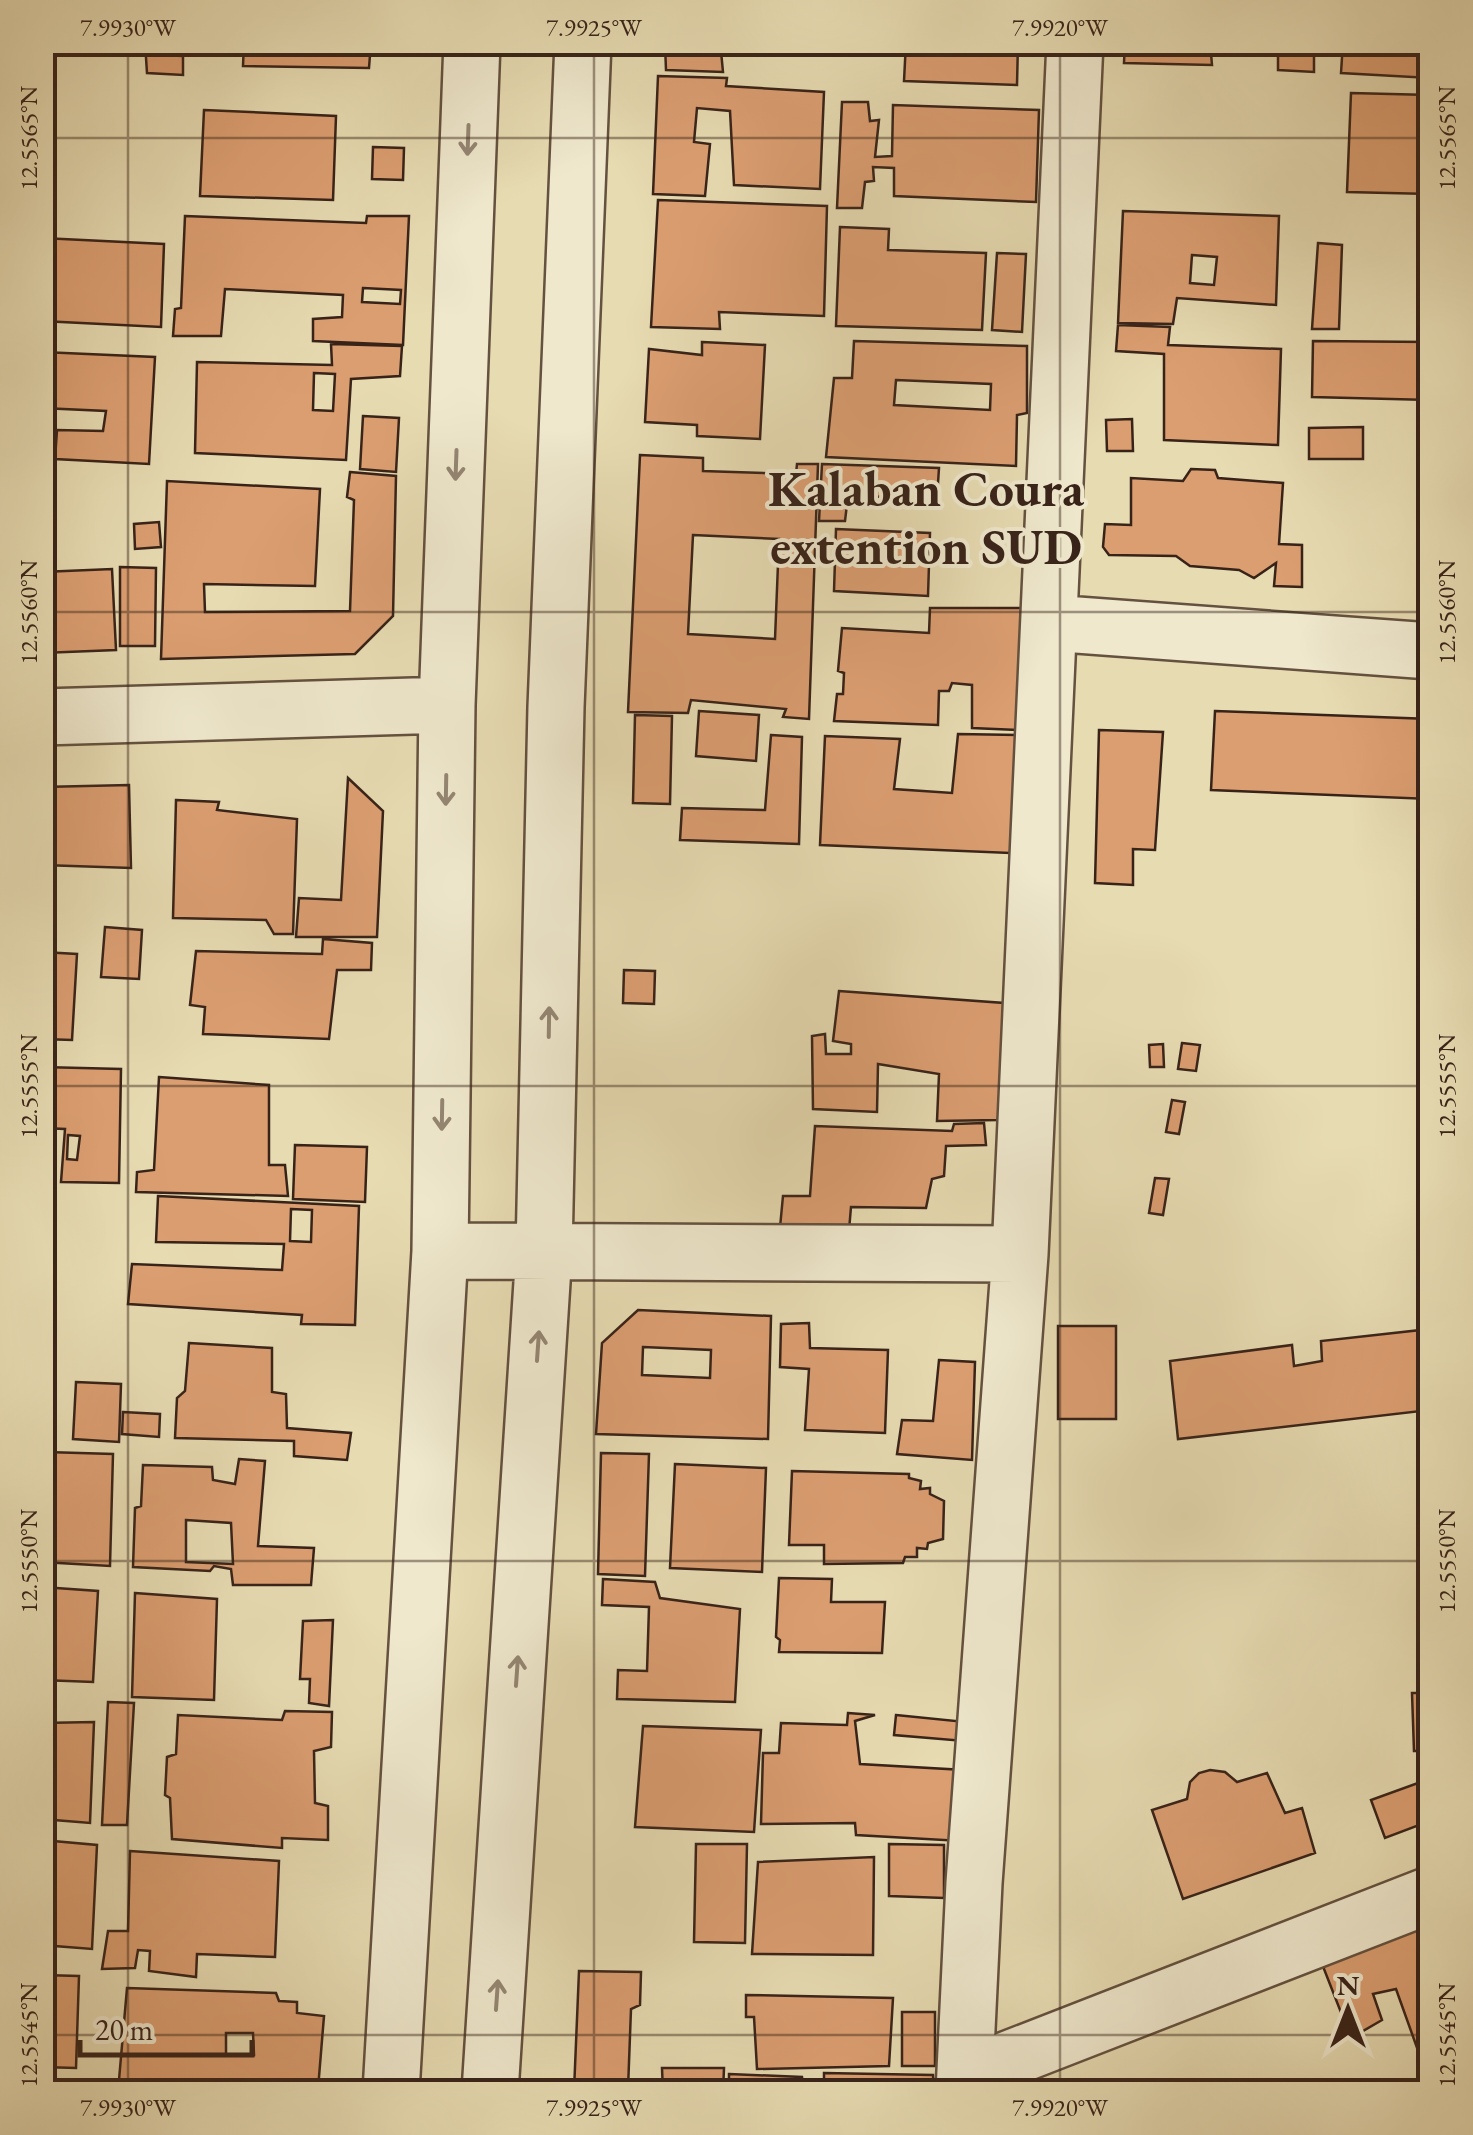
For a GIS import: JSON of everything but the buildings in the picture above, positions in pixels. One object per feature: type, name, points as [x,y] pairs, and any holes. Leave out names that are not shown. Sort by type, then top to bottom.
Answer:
[{"type":"street","points":[[390,2092],[440,1250],[447,705],[472,42]]},
{"type":"street","points":[[490,2092],[544,1250],[556,707],[584,42]]},
{"type":"street","points":[[1075,42],[1020,1254],[974,1883],[964,2084],[1430,1895]]},
{"type":"street","points":[[1050,624],[1430,652]]},
{"type":"street","points":[[42,718],[447,705]]},
{"type":"street","points":[[440,1250],[1020,1254]]},
{"type":"district","name":"Kalaban Coura extention SUD","points":[[926,517]]}]
